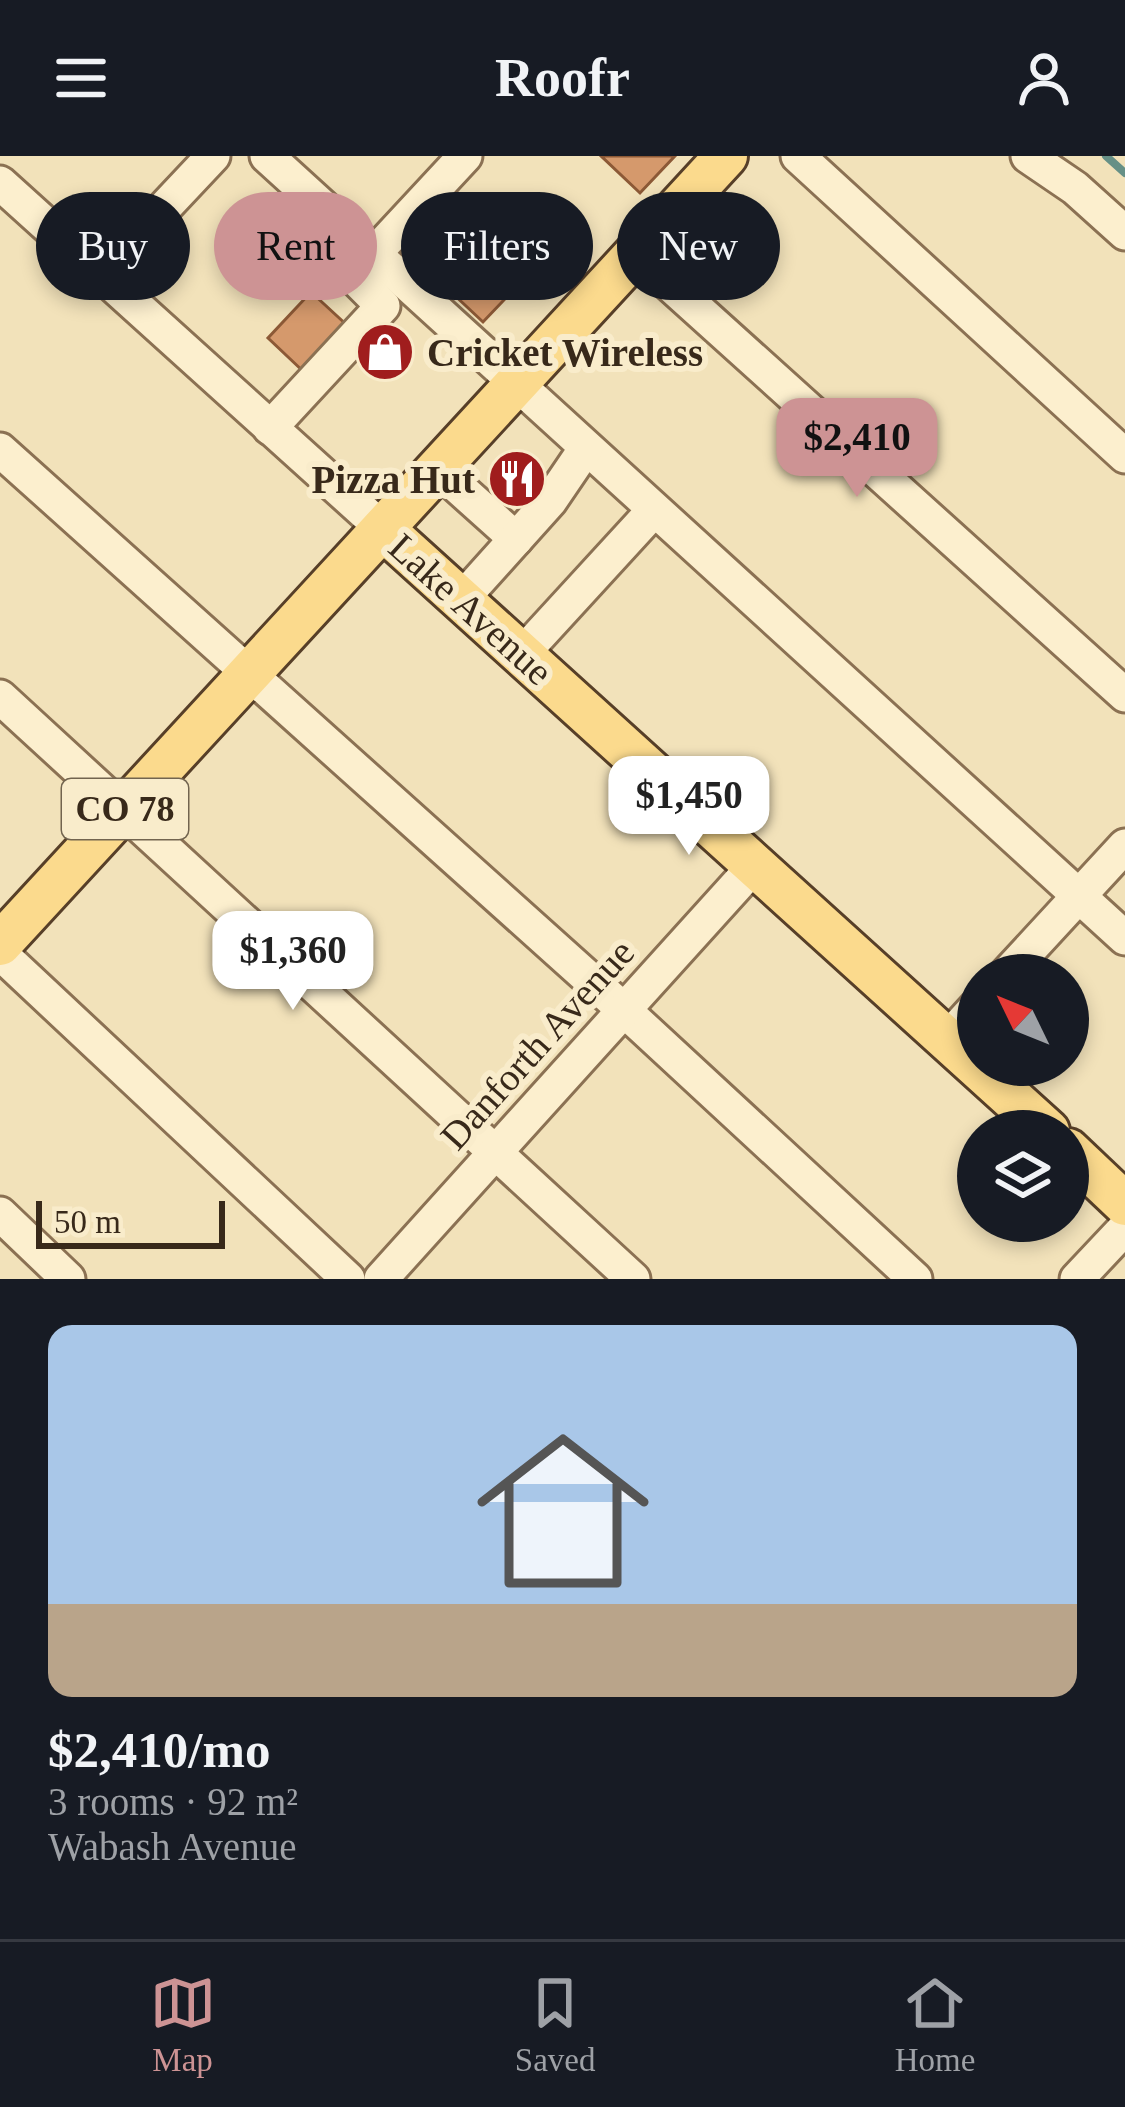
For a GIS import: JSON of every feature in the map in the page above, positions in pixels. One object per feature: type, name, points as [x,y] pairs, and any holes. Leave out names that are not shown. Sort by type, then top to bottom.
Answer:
[{"type":"main road","name":"CO 78","points":[[692,192],[726,156]]},
{"type":"main road","name":"CO 78","points":[[0,949],[617,273]]},
{"type":"main road","name":"Lake Avenue","points":[[383,529],[1025,1110]]},
{"type":"main road","points":[[1089,1170],[1125,1204]]},
{"type":"street","points":[[179,192],[213,156]]},
{"type":"street","points":[[268,156],[299,192]]},
{"type":"street","points":[[377,248],[465,156]]},
{"type":"street","points":[[798,156],[1125,456]]},
{"type":"street","points":[[1028,156],[1075,188],[1125,232]]},
{"type":"street","name":"Lake Avenue","points":[[0,184],[36,217]]},
{"type":"street","points":[[377,276],[515,384],[1125,938]]},
{"type":"street","points":[[270,428],[383,306],[377,294]]},
{"type":"street","name":"Lake Avenue","points":[[127,300],[383,529]]},
{"type":"street","points":[[687,300],[1125,695]]},
{"type":"street","points":[[461,600],[550,501],[586,448]]},
{"type":"street","points":[[0,450],[915,1279]]},
{"type":"street","points":[[438,469],[516,539]]},
{"type":"street","points":[[522,655],[654,510]]},
{"type":"street","points":[[0,697],[633,1279]]},
{"type":"street","points":[[1025,954],[1125,846]]},
{"type":"street","name":"Danforth Avenue","points":[[380,1279],[755,865]]},
{"type":"street","points":[[0,949],[348,1279]]},
{"type":"street","points":[[948,1038],[957,1028]]},
{"type":"street","points":[[0,1214],[68,1279]]},
{"type":"street","points":[[1077,1279],[1125,1228]]},
{"type":"building","points":[[601,156],[675,156],[639,192]]},
{"type":"building","points":[[304,300],[320,300],[350,328],[306,374],[268,338]]},
{"type":"building","points":[[460,300],[504,300],[483,322]]},
{"type":"waterway","points":[[1106,156],[1125,173]]},
{"type":"place","name":"Cricket Wireless","points":[[385,352]]},
{"type":"place","name":"Pizza Hut","points":[[517,479]]}]
